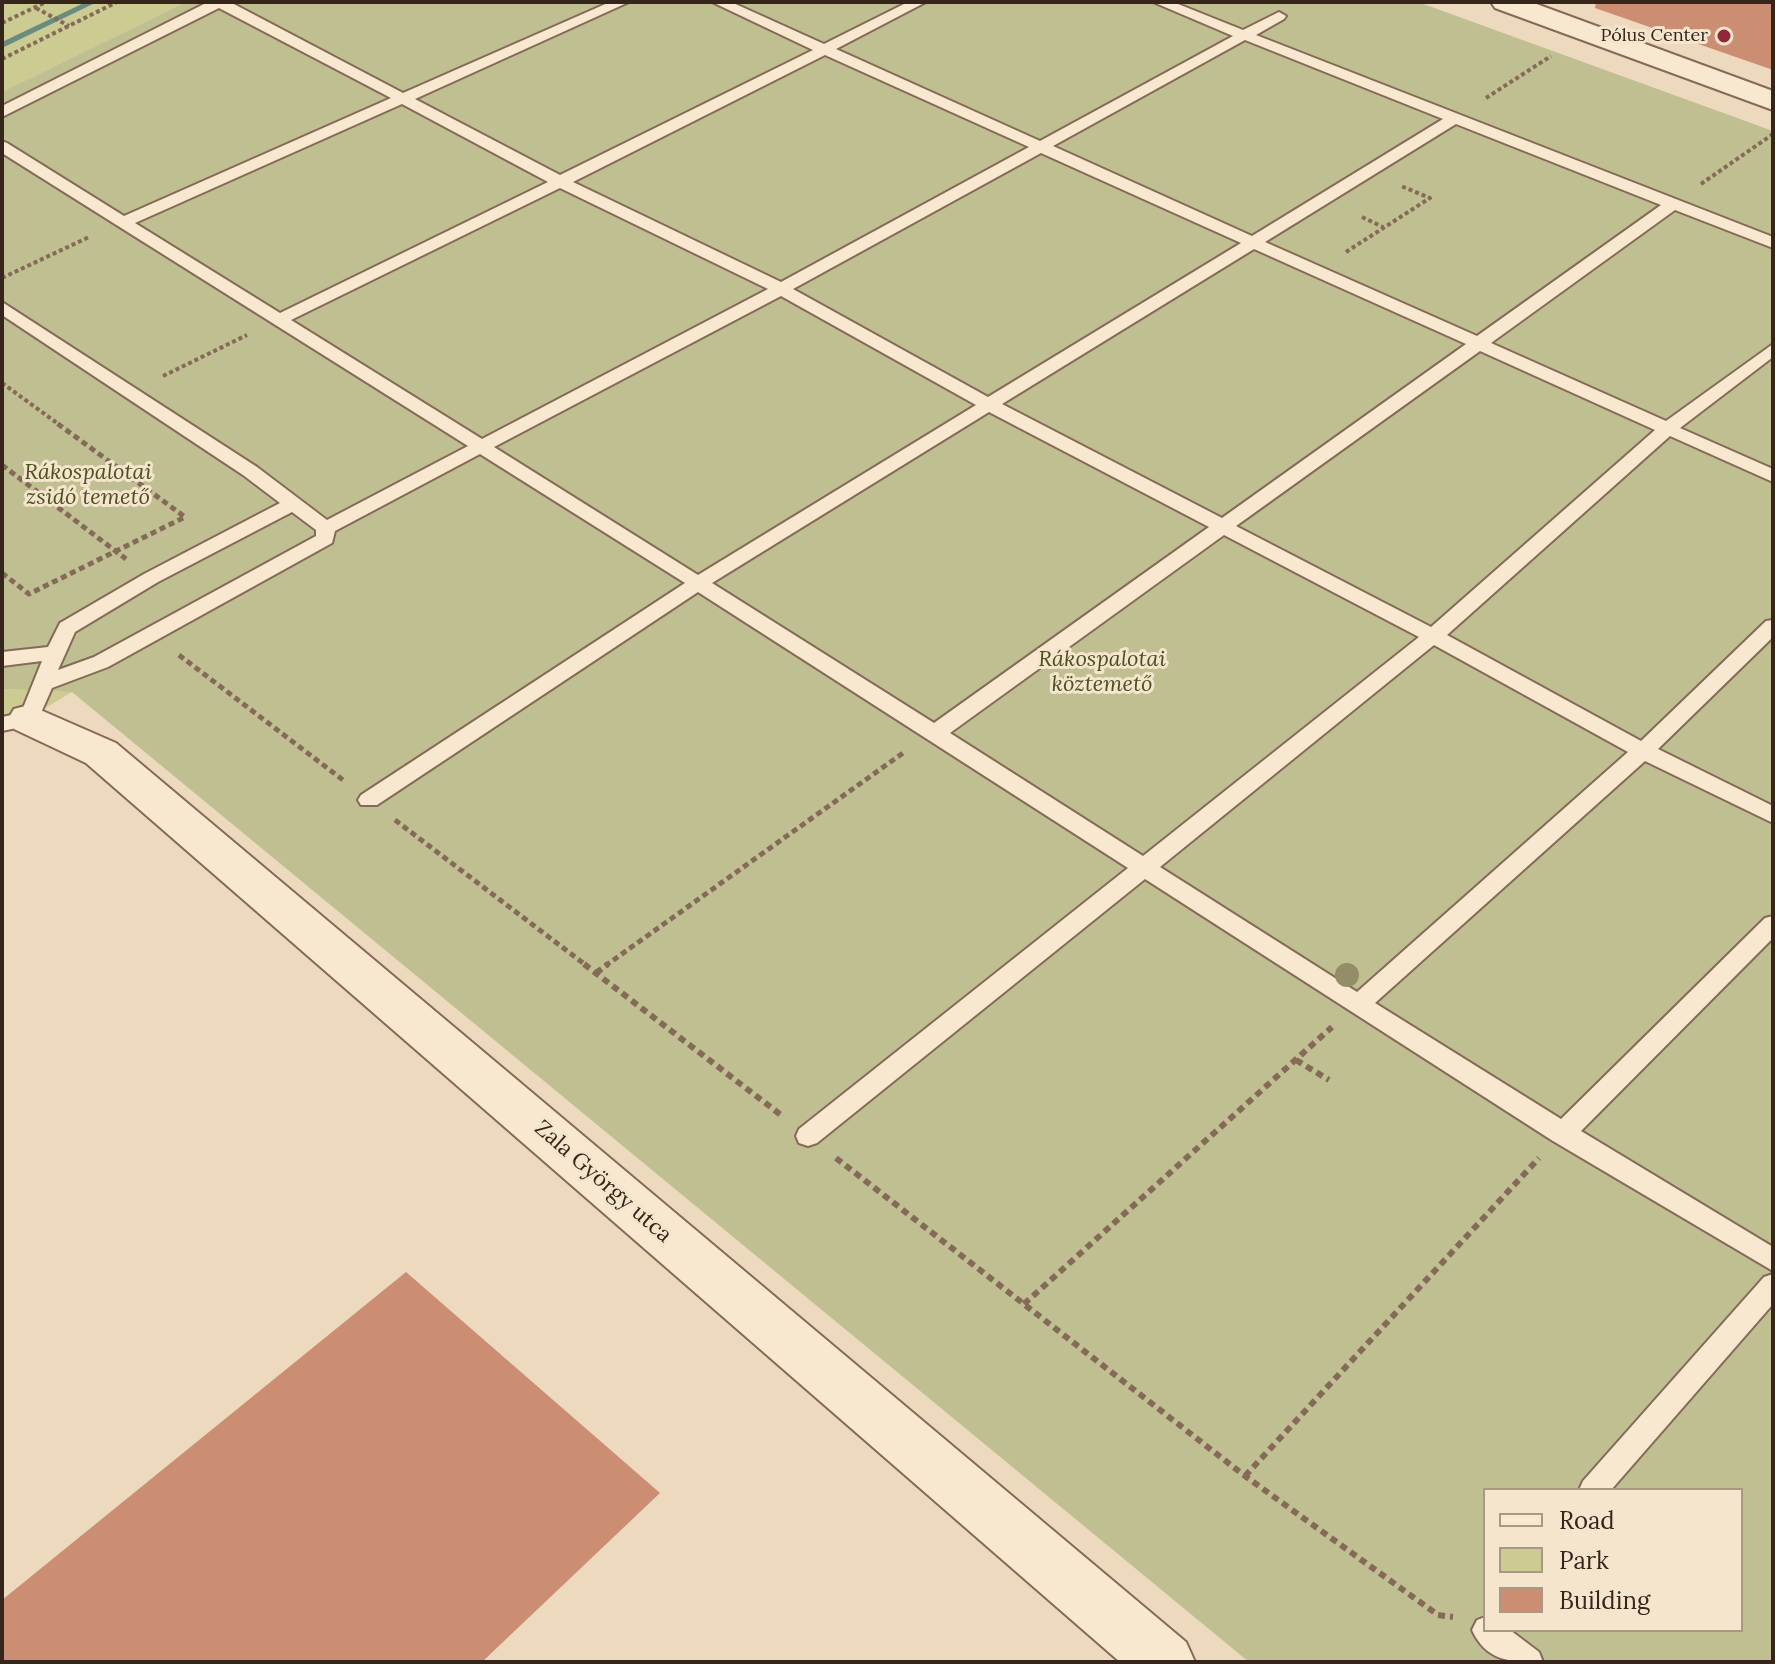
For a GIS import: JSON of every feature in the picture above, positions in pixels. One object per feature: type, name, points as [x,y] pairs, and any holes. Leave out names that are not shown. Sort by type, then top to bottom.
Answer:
[{"type":"street","points":[[1505,2],[1773,101]]},
{"type":"street","name":"Zala György utca","points":[[24,709],[101,753],[1165,1662]]},
{"type":"lane","points":[[2,112],[219,2],[559,181],[781,289],[991,406],[1433,636],[1643,751],[1773,815]]},
{"type":"lane","points":[[123,222],[622,2]]},
{"type":"lane","points":[[719,2],[1773,476]]},
{"type":"lane","points":[[277,320],[310,307],[919,2]]},
{"type":"lane","points":[[1160,2],[1773,243]]},
{"type":"lane","points":[[326,528],[781,289],[1279,16]]},
{"type":"lane","points":[[369,800],[697,584],[1455,118]]},
{"type":"lane","points":[[2,146],[935,733],[1141,868],[1360,1003],[1562,1134],[1773,1260]]},
{"type":"lane","points":[[935,733],[1674,203]]},
{"type":"lane","points":[[2,307],[250,471],[326,528]]},
{"type":"lane","points":[[808,1136],[1433,636],[1667,429],[1773,349]]},
{"type":"lane","points":[[24,709],[67,628],[151,578],[293,504]]},
{"type":"lane","points":[[24,709],[101,662],[325,539],[326,528]]},
{"type":"lane","points":[[1360,1003],[1643,751],[1773,626]]},
{"type":"lane","points":[[2,659],[55,653]]},
{"type":"lane","points":[[1562,1134],[1773,924]]},
{"type":"lane","points":[[1595,1488],[1773,1285]]},
{"type":"lane","points":[[1490,1632],[1528,1662]]},
{"type":"path","points":[[2,23],[46,2]]},
{"type":"path","points":[[2,59],[117,2]]},
{"type":"path","points":[[35,8],[70,26]]},
{"type":"path","points":[[1455,118],[1556,52]]},
{"type":"path","points":[[1674,203],[1773,134]]},
{"type":"path","points":[[1280,227],[1342,254],[1430,198],[1366,170]]},
{"type":"path","points":[[1362,217],[1384,227]]},
{"type":"path","points":[[2,278],[123,222]]},
{"type":"path","points":[[151,382],[277,320]]},
{"type":"path","points":[[2,383],[185,517],[29,594],[2,573]]},
{"type":"path","points":[[2,465],[151,578]]},
{"type":"path","points":[[596,973],[904,752],[935,733]]},
{"type":"path","points":[[1024,1304],[1360,1003]]},
{"type":"path","points":[[1296,1060],[1329,1080]]},
{"type":"path","points":[[1245,1476],[1562,1134]]},
{"type":"green space","points":[[2,2],[186,2],[2,92]]},
{"type":"green space","name":"Rákospalotai köztemető","points":[[186,2],[1418,2],[1773,131],[1773,1662],[1249,1662],[72,692],[2,689],[2,92]]},
{"type":"green space","points":[[2,689],[72,692],[2,734]]},
{"type":"building","name":"Pólus Center","points":[[1596,2],[1773,2],[1773,70],[1595,8]]},
{"type":"building","points":[[406,1272],[660,1493],[482,1662],[2,1662],[2,1600]]},
{"type":"waterway","points":[[2,45],[93,2]]},
{"type":"place","name":"Pólus Center","points":[[1724,36]]},
{"type":"park label","name":"Rákospalotai zsidó temető","points":[[88,486]]}]
